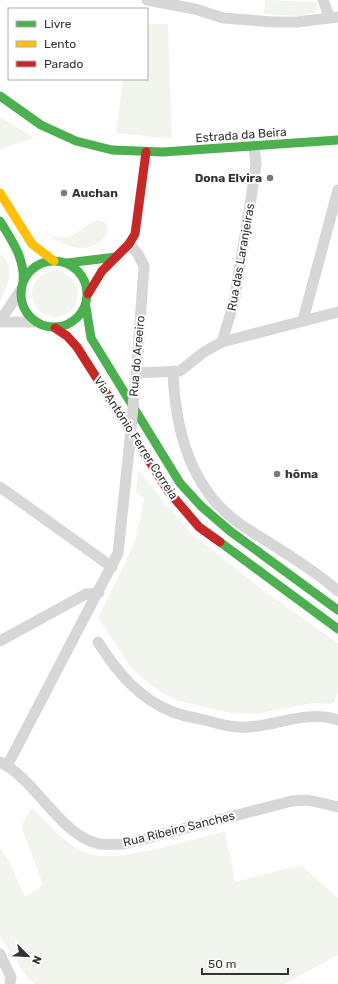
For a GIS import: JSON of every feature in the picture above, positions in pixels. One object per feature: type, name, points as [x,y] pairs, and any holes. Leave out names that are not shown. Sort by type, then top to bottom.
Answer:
[{"type":"main road","name":"Estrada da Beira","points":[[0,96],[41,125],[76,141],[112,150],[146,152],[338,140]]},
{"type":"main road","points":[[88,294],[102,271],[129,244],[135,234],[146,152]]},
{"type":"main road","points":[[0,193],[32,244],[54,261]]},
{"type":"main road","points":[[0,221],[19,252],[25,271],[22,286],[23,308],[36,322],[55,328],[68,325],[78,318],[86,307],[88,294],[85,281],[78,270],[67,263]]},
{"type":"main road","points":[[22,286],[30,271],[41,263],[54,261],[67,263],[116,257]]},
{"type":"main road","name":"Via António Ferrer Correia","points":[[86,307],[91,338],[180,483],[201,506],[230,531],[338,610]]},
{"type":"main road","name":"Via António Ferrer Correia","points":[[55,328],[67,336],[78,347],[169,492],[199,527],[338,629]]},
{"type":"street","points":[[147,0],[195,9],[223,18],[274,22],[297,22],[334,18],[323,0]]},
{"type":"street","name":"Rua das Laranjeiras","points":[[222,342],[234,302],[251,199],[256,165],[254,146]]},
{"type":"street","points":[[303,320],[338,190]]},
{"type":"street","name":"Rua do Areeiro","points":[[4,764],[99,593],[118,553],[121,538],[135,385],[144,266],[138,254],[129,244]]},
{"type":"street","points":[[0,322],[22,286]]},
{"type":"street","points":[[136,373],[180,371],[187,367],[204,352],[222,342],[338,312]]},
{"type":"street","points":[[0,322],[36,322]]},
{"type":"street","points":[[173,371],[174,398],[184,447],[195,473],[217,504],[239,523],[298,561],[338,591]]},
{"type":"street","points":[[0,487],[112,567]]},
{"type":"street","points":[[0,642],[86,594],[99,593]]},
{"type":"street","points":[[98,642],[115,668],[132,686],[155,704],[173,712],[225,725],[246,727],[298,717],[319,716],[338,720]]},
{"type":"street","name":"Rua Ribeiro Sanches","points":[[4,764],[23,779],[73,831],[98,844],[124,844],[292,801],[308,800],[338,807]]},
{"type":"street","points":[[0,954],[11,981],[21,984]]},
{"type":"shaded area","points":[[265,0],[317,2],[317,12],[298,16],[264,14]]},
{"type":"shaded area","points":[[148,24],[168,24],[172,139],[116,133],[123,80],[148,80]]},
{"type":"shaded area","points":[[0,117],[34,138],[0,149]]},
{"type":"shaded area","points":[[98,220],[106,223],[108,233],[95,245],[80,248],[72,247],[49,235],[58,237],[71,236]]},
{"type":"shaded area","points":[[0,254],[8,264],[9,277],[8,284],[0,302]]},
{"type":"shaded area","points":[[50,271],[60,271],[68,275],[74,281],[78,289],[78,299],[74,307],[68,313],[60,317],[50,317],[42,313],[36,307],[32,299],[32,289],[36,281],[42,275]]},
{"type":"shaded area","points":[[138,469],[165,504],[193,535],[271,596],[338,643],[338,692],[334,702],[331,704],[313,703],[256,714],[230,713],[179,701],[162,693],[131,667],[98,618],[136,537],[144,499],[136,492]]},
{"type":"shaded area","points":[[32,808],[71,845],[86,853],[99,856],[116,856],[154,850],[225,831],[235,882],[301,865],[338,898],[338,955],[284,984],[35,984],[26,976],[0,936],[0,848],[9,861],[25,897],[43,885],[21,826]]},
{"type":"traffic: fast","points":[[0,96],[41,125],[76,141],[112,150],[163,152],[338,140]]},
{"type":"traffic: fast","points":[[0,221],[20,257],[23,282]]},
{"type":"traffic: fast","points":[[67,263],[116,257]]},
{"type":"traffic: fast","points":[[48,261],[60,261],[73,266],[78,270],[85,281],[87,294],[85,307],[78,318],[67,325],[60,327],[48,327],[35,322],[26,313],[21,300],[21,288],[26,275],[35,266],[48,261]]},
{"type":"traffic: fast","points":[[86,307],[91,338],[180,483],[201,506],[230,531],[338,610]]},
{"type":"traffic: fast","points":[[220,542],[338,629]]},
{"type":"traffic: slow","points":[[0,193],[32,244],[54,261]]},
{"type":"traffic: jam","points":[[88,294],[102,271],[129,244],[135,234],[146,152]]},
{"type":"traffic: jam","points":[[55,328],[67,336],[77,347],[169,492],[199,527],[220,542]]},
{"type":"place","name":"Dona Elvira","points":[[270,178]]},
{"type":"place","name":"Auchan","points":[[64,193]]},
{"type":"place","name":"hôma","points":[[277,474]]}]
